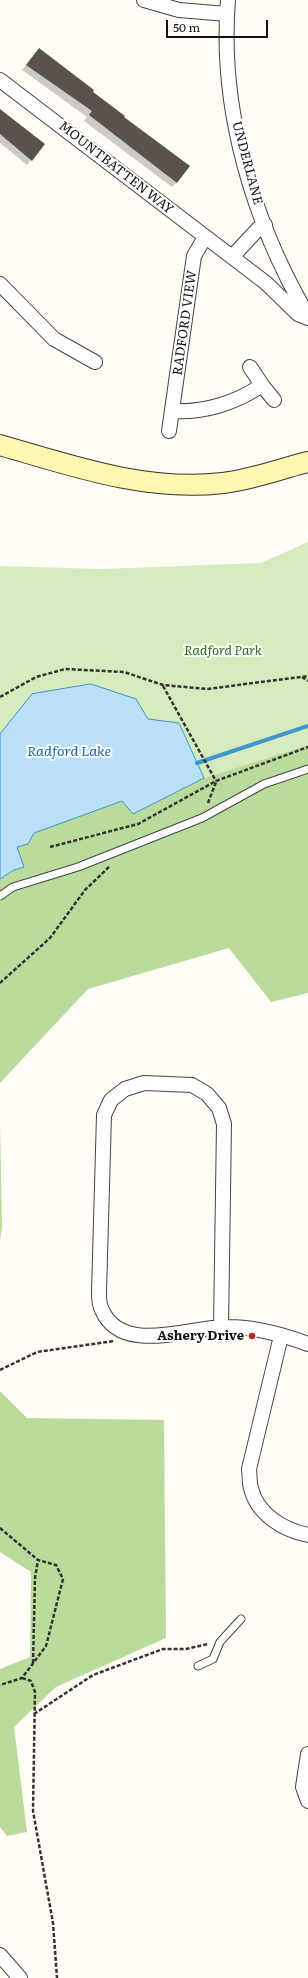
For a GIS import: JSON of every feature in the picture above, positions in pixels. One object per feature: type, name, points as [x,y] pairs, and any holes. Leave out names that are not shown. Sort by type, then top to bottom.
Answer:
[{"type":"street","points":[[144,0],[180,5],[227,7]]},
{"type":"street","name":"UNDERLANE","points":[[227,7],[229,90],[250,184],[283,269],[308,317]]},
{"type":"street","name":"MOUNTBATTEN WAY","points":[[0,80],[266,283],[298,314],[308,317]]},
{"type":"street","points":[[232,257],[258,229],[265,225]]},
{"type":"street","name":"RADFORD VIEW","points":[[169,431],[194,256],[205,237]]},
{"type":"street","points":[[0,284],[54,339],[95,362]]},
{"type":"street","points":[[250,366],[274,400]]},
{"type":"street","points":[[172,411],[191,412],[206,409],[250,393],[262,385]]},
{"type":"street","points":[[0,445],[93,472],[141,482],[181,484],[223,483],[308,462]]},
{"type":"street","points":[[222,1327],[224,1124],[219,1108],[207,1094],[192,1085],[144,1083],[125,1089],[111,1100],[104,1115],[99,1292],[101,1309],[108,1321],[119,1331],[132,1336],[156,1335],[222,1327],[246,1328],[308,1344]]},
{"type":"street","points":[[281,1336],[249,1469],[251,1489],[260,1507],[275,1523],[297,1533],[308,1535]]},
{"type":"street","points":[[308,1754],[303,1787],[308,1801]]},
{"type":"street","points":[[0,1955],[20,1978]]},
{"type":"lane","points":[[0,896],[14,887],[78,867],[202,818],[264,784],[308,769]]},
{"type":"lane","points":[[198,1666],[213,1658],[220,1642],[241,1619]]},
{"type":"path","points":[[0,697],[36,677],[65,669],[124,672],[163,685],[207,689],[308,676]]},
{"type":"path","points":[[302,677],[308,681]]},
{"type":"path","points":[[163,685],[216,781],[202,818]]},
{"type":"path","points":[[50,847],[138,824],[216,781],[308,747]]},
{"type":"path","points":[[0,983],[50,938],[85,890],[130,846]]},
{"type":"path","points":[[0,1370],[38,1352],[116,1341]]},
{"type":"path","points":[[0,1528],[38,1560],[56,1565],[63,1579],[46,1646],[22,1678]]},
{"type":"path","points":[[33,1663],[34,1578],[38,1560]]},
{"type":"path","points":[[34,1714],[93,1675],[163,1649],[186,1648],[220,1642]]},
{"type":"path","points":[[0,1685],[22,1678],[31,1681],[35,1692],[33,1810],[53,1923],[57,1978]]},
{"type":"green space","name":"Radford Park","points":[[308,542],[308,745],[204,778],[179,723],[148,719],[136,699],[4,731],[0,734],[0,566],[102,569],[261,563]]},
{"type":"green space","points":[[308,745],[308,993],[271,1002],[229,948],[88,989],[0,1083],[0,879],[14,870],[17,847],[28,844],[34,833],[122,801],[133,814],[204,778]]},
{"type":"green space","points":[[0,1120],[2,1227],[0,1241]]},
{"type":"green space","points":[[0,1391],[27,1418],[164,1420],[166,1638],[56,1687],[14,1727],[27,1832],[7,1836],[0,1827],[0,1669],[30,1657],[31,1572],[0,1552]]},
{"type":"water","name":"Radford Lake","points":[[91,684],[136,699],[148,719],[179,723],[204,778],[133,814],[122,801],[34,833],[28,844],[17,847],[24,867],[14,870],[0,879],[0,734],[32,694]]},
{"type":"building","points":[[39,48],[94,90],[93,92],[125,116],[124,117],[190,166],[177,183],[89,115],[92,111],[26,65]]},
{"type":"building","points":[[0,109],[45,144],[32,161],[0,134]]},
{"type":"waterway","points":[[197,763],[308,726]]},
{"type":"place","name":"Ashery Drive","points":[[252,1336]]}]
